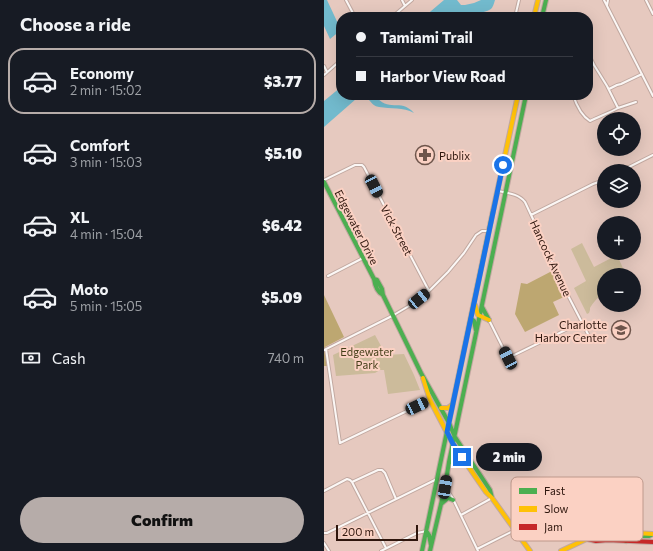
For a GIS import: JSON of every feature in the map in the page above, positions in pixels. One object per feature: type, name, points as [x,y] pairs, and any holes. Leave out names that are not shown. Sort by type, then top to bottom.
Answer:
[{"type":"main road","points":[[535,12],[538,0]]},
{"type":"main road","points":[[543,12],[546,0]]},
{"type":"main road","points":[[422,551],[517,100]]},
{"type":"main road","points":[[431,549],[524,100]]},
{"type":"main road","name":"Edgewater Drive","points":[[324,181],[374,279],[377,289],[380,294],[383,295],[421,373],[449,423],[455,437],[490,490],[492,498]]},
{"type":"main road","points":[[475,302],[476,313],[480,317],[488,320]]},
{"type":"main road","points":[[482,307],[488,320]]},
{"type":"main road","points":[[471,319],[474,321],[476,333]]},
{"type":"main road","name":"Edgewater Drive","points":[[421,373],[430,400],[453,444],[486,492],[492,498]]},
{"type":"main road","points":[[441,408],[448,408],[453,404]]},
{"type":"main road","points":[[449,462],[456,456],[462,457]]},
{"type":"main road","points":[[441,505],[448,498],[453,500]]},
{"type":"main road","points":[[492,498],[511,524]]},
{"type":"main road","points":[[427,531],[430,538],[431,549]]},
{"type":"main road","points":[[643,533],[653,534]]},
{"type":"main road","points":[[643,536],[653,534]]},
{"type":"main road","points":[[523,541],[530,551]]},
{"type":"main road","points":[[561,551],[583,541]]},
{"type":"main road","points":[[626,541],[653,542]]},
{"type":"street","points":[[346,0],[352,12]]},
{"type":"street","points":[[402,0],[405,6]]},
{"type":"street","points":[[398,12],[412,0]]},
{"type":"street","points":[[517,12],[519,0]]},
{"type":"street","points":[[604,0],[653,96]]},
{"type":"street","points":[[607,6],[608,0]]},
{"type":"street","points":[[646,0],[653,14]]},
{"type":"street","points":[[593,63],[609,89],[618,108]]},
{"type":"street","points":[[324,75],[336,64]]},
{"type":"street","points":[[324,66],[327,72]]},
{"type":"street","points":[[609,89],[642,74]]},
{"type":"street","points":[[574,100],[590,121],[618,108],[636,102]]},
{"type":"street","points":[[635,164],[653,155]]},
{"type":"street","name":"Vick Street","points":[[324,181],[355,164],[360,164],[364,167],[429,291]]},
{"type":"street","points":[[531,214],[597,183]]},
{"type":"street","name":"Hancock Avenue","points":[[498,191],[516,195],[523,199],[546,246],[558,276],[591,340]]},
{"type":"street","points":[[430,400],[340,443],[325,349],[409,306],[440,281],[456,263],[476,235],[489,231]]},
{"type":"street","points":[[328,276],[363,258]]},
{"type":"street","points":[[488,320],[508,358],[582,322]]},
{"type":"street","points":[[352,482],[378,470],[382,470],[385,473],[396,499]]},
{"type":"street","points":[[324,491],[347,479],[350,480],[386,548]]},
{"type":"street","points":[[324,533],[327,533],[438,479]]},
{"type":"street","points":[[445,487],[478,550],[511,532]]},
{"type":"street","points":[[461,515],[492,498]]},
{"type":"street","points":[[381,551],[417,533],[427,531]]},
{"type":"street","points":[[324,543],[329,551]]},
{"type":"green space","points":[[582,243],[594,267],[607,260],[619,260],[623,268],[597,268],[597,299],[587,314],[574,288],[586,281],[571,249]]},
{"type":"green space","name":"Edgewater Park","points":[[375,335],[386,355],[404,354],[420,390],[388,394],[384,370],[380,370],[375,373],[336,376],[333,355]]},
{"type":"shaded area","points":[[552,271],[566,296],[553,302],[559,315],[525,332],[515,314],[521,283],[527,284]]},
{"type":"shaded area","points":[[324,295],[344,337],[325,347],[327,366],[324,366]]},
{"type":"water","points":[[324,0],[327,0],[336,19],[336,34],[330,39],[324,26]]},
{"type":"water","points":[[444,0],[457,0],[461,5],[465,5],[481,0],[495,0],[491,9],[484,12],[430,12]]},
{"type":"water","points":[[336,91],[336,100],[355,100],[324,127],[324,101]]},
{"type":"water","points":[[368,100],[379,100],[389,105],[404,106],[409,108],[414,113],[401,109],[379,107]]},
{"type":"traffic: fast","points":[[543,12],[546,0]]},
{"type":"traffic: fast","points":[[430,551],[445,487],[525,100]]},
{"type":"traffic: fast","points":[[324,182],[374,279],[379,292],[383,295]]},
{"type":"traffic: fast","points":[[422,551],[493,211]]},
{"type":"traffic: fast","points":[[374,279],[377,280],[382,289],[383,295],[421,373],[449,423],[455,437],[490,490],[492,498]]},
{"type":"traffic: fast","points":[[482,307],[489,320]]},
{"type":"traffic: fast","points":[[471,319],[474,321],[476,330]]},
{"type":"traffic: fast","points":[[450,462],[452,459],[462,457]]},
{"type":"traffic: fast","points":[[441,504],[448,498],[453,500]]},
{"type":"traffic: fast","points":[[427,532],[431,545]]},
{"type":"traffic: fast","points":[[643,536],[653,534]]},
{"type":"traffic: slow","points":[[535,12],[538,0]]},
{"type":"traffic: slow","points":[[493,211],[517,100]]},
{"type":"traffic: slow","points":[[475,305],[478,315],[489,320]]},
{"type":"traffic: slow","points":[[423,378],[430,400],[453,444],[486,492],[511,524]]},
{"type":"traffic: slow","points":[[441,408],[448,408],[452,405]]},
{"type":"traffic: slow","points":[[643,533],[653,534]]},
{"type":"traffic: slow","points":[[523,541],[530,551]]},
{"type":"traffic: slow","points":[[561,551],[582,541]]},
{"type":"traffic: jam","points":[[630,541],[653,542]]},
{"type":"place","name":"Publix","points":[[425,155]]},
{"type":"place","name":"Charlotte Harbor Center","points":[[621,330]]},
{"type":"route","points":[[462,457],[447,432],[503,165]]}]
